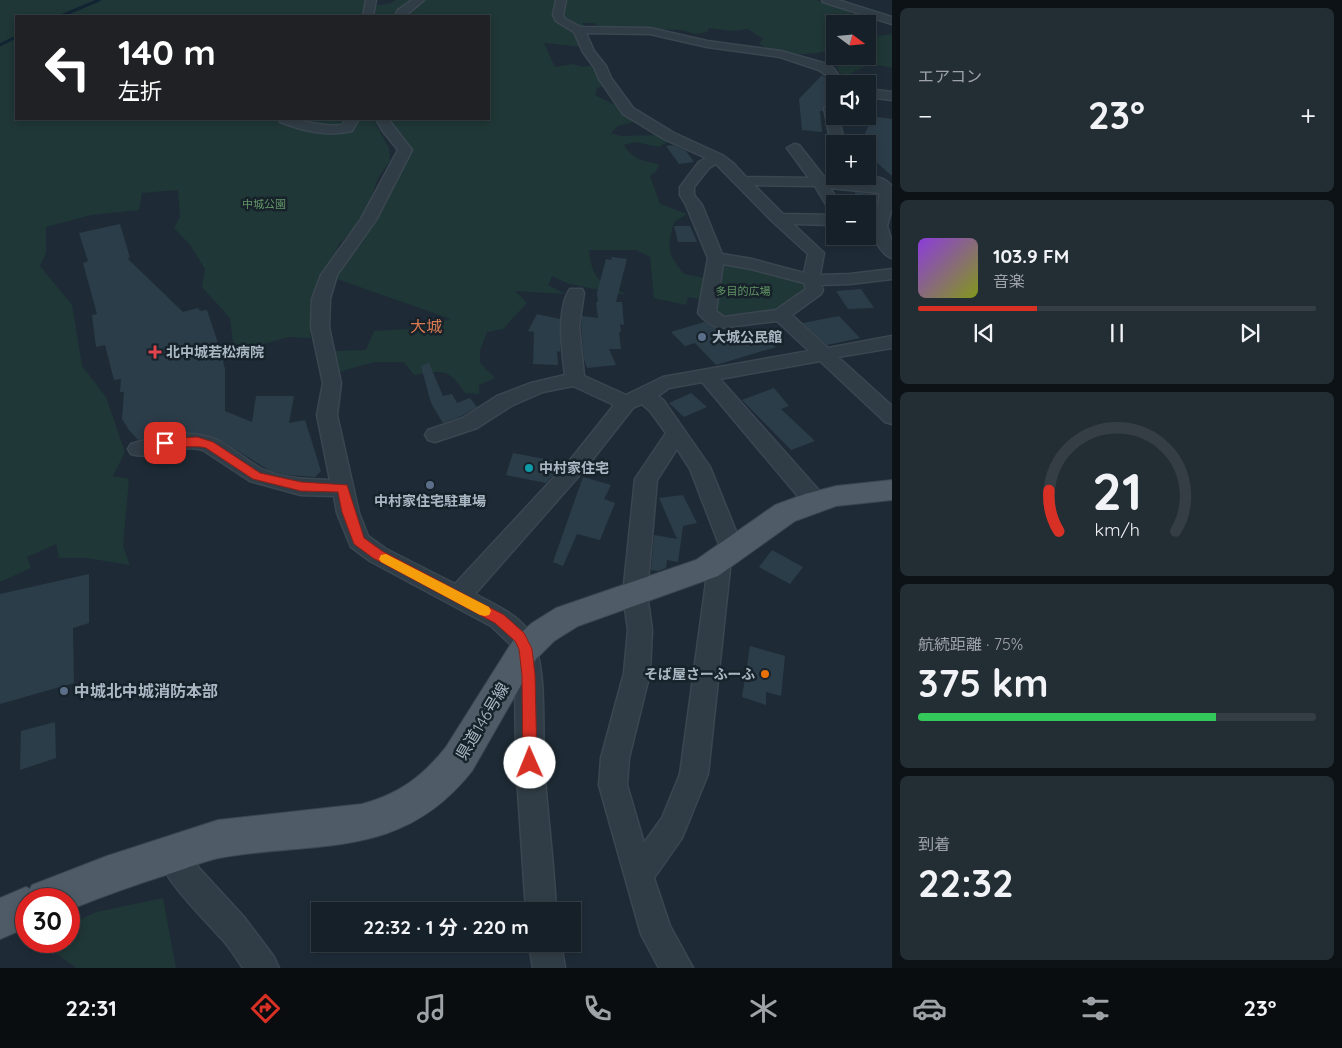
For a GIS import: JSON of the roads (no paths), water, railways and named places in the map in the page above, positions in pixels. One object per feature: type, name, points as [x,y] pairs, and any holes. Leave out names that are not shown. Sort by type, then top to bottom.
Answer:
[{"type":"main road","name":"県道146号線","points":[[77,888],[218,839],[362,823],[387,816],[412,804],[447,774],[459,759],[525,649],[543,632],[567,616],[690,575],[727,555],[785,513],[814,501],[836,496],[892,490]]},
{"type":"main road","points":[[0,918],[15,912]]},
{"type":"street","points":[[368,15],[371,0]]},
{"type":"street","points":[[400,15],[419,0]]},
{"type":"street","points":[[561,0],[558,15],[561,21],[579,30],[650,31],[707,44],[781,54],[823,67],[832,75]]},
{"type":"street","points":[[827,0],[892,21]]},
{"type":"street","points":[[579,30],[589,52],[600,66],[605,79],[628,111],[669,136],[717,158],[728,166],[778,219],[816,253],[811,280],[816,290],[781,315],[720,323],[707,314],[716,258],[694,205],[687,195],[687,187],[704,165],[717,158]]},
{"type":"street","points":[[876,94],[892,96]]},
{"type":"street","points":[[288,120],[314,128],[334,131],[347,128],[351,120]]},
{"type":"street","points":[[383,120],[388,130],[405,150],[368,220],[329,275],[321,298],[320,327],[324,357],[332,383],[327,415],[348,512],[359,541],[378,554],[500,619],[520,637],[525,649],[528,675],[530,763],[540,902]]},
{"type":"street","points":[[794,148],[828,195]]},
{"type":"street","points":[[876,179],[889,189]]},
{"type":"street","points":[[743,181],[820,182],[889,189]]},
{"type":"street","points":[[876,223],[889,204],[889,189]]},
{"type":"street","points":[[778,219],[826,220]]},
{"type":"street","points":[[876,230],[882,242],[892,252]]},
{"type":"street","points":[[716,258],[752,264],[811,280],[850,279],[892,274]]},
{"type":"street","points":[[575,379],[569,341],[572,308],[576,293]]},
{"type":"street","points":[[781,315],[892,417]]},
{"type":"street","points":[[458,597],[578,464],[626,403],[645,395],[663,383],[892,342]]},
{"type":"street","points":[[707,376],[814,501]]},
{"type":"street","points":[[435,435],[470,423],[504,401],[538,387],[575,379],[626,403]]},
{"type":"street","points":[[638,874],[672,828],[694,774],[727,555],[700,467],[657,406],[645,395]]},
{"type":"street","points":[[676,434],[646,479],[635,594],[640,630],[637,673],[616,758],[613,785],[657,934],[678,968]]},
{"type":"street","points":[[138,449],[181,441],[197,441],[210,445],[257,476],[301,486],[342,488]]},
{"type":"street","points":[[171,854],[188,879],[233,928],[263,968]]},
{"type":"street","points":[[547,952],[548,968]]},
{"type":"waterway","points":[[63,15],[99,0]]},
{"type":"waterway","points":[[0,45],[15,38]]},
{"type":"place","name":"大城公民館","points":[[702,337]]},
{"type":"place","name":"北中城若松病院","points":[[155,352]]},
{"type":"place","name":"中村家住宅","points":[[529,468]]},
{"type":"place","name":"中村家住宅駐車場","points":[[430,485]]},
{"type":"place","name":"そば屋さーふーふ","points":[[765,674]]},
{"type":"place","name":"中城北中城消防本部","points":[[64,691]]},
{"type":"district","name":"大城","points":[[426,326]]},
{"type":"park label","name":"中城公園","points":[[264,204]]},
{"type":"park label","name":"多目的広場","points":[[743,291]]}]
